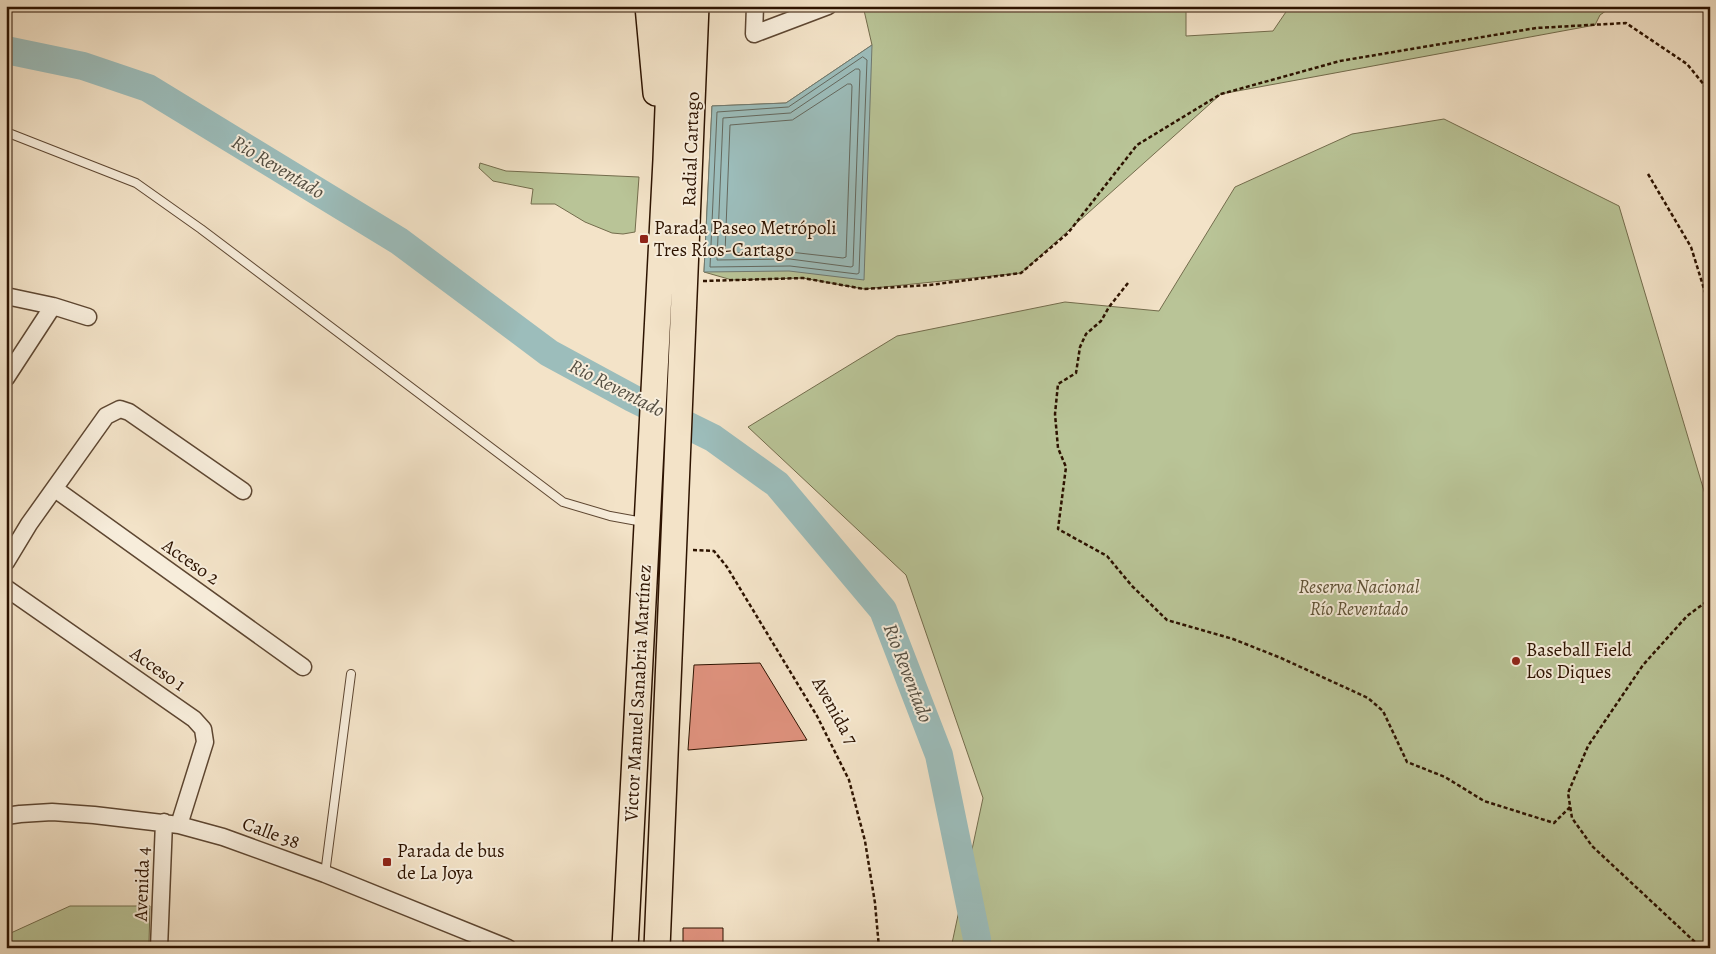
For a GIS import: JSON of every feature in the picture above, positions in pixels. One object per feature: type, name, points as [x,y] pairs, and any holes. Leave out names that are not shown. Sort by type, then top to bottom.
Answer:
[{"type":"main road","points":[[648,6],[653,67],[666,160]]},
{"type":"main road","points":[[653,67],[654,6]]},
{"type":"main road","name":"Radial Cartago","points":[[650,438],[666,160],[672,6]]},
{"type":"main road","name":"Radial Cartago","points":[[679,441],[697,9]]},
{"type":"main road","name":"Victor Manuel Sanabria Martínez","points":[[625,948],[650,438]]},
{"type":"main road","name":"Victor Manuel Sanabria Martínez","points":[[657,948],[679,441]]},
{"type":"main road","points":[[637,704],[644,706],[649,718],[647,777],[650,798],[655,810],[664,817]]},
{"type":"street","points":[[755,6],[754,34],[828,6]]},
{"type":"street","points":[[6,296],[53,306],[88,317]]},
{"type":"street","points":[[6,378],[53,306]]},
{"type":"street","points":[[6,562],[29,524],[106,416],[120,409],[129,412],[243,491]]},
{"type":"street","name":"Acceso 2","points":[[55,489],[303,666]]},
{"type":"street","name":"Acceso 1","points":[[6,588],[194,719],[203,729],[205,742],[172,823]]},
{"type":"street","name":"Calle 38","points":[[6,816],[52,812],[172,823],[223,836],[325,874],[498,946]]},
{"type":"street","name":"Avenida 4","points":[[159,948],[172,823]]},
{"type":"lane","points":[[6,132],[136,183],[201,229],[563,502],[610,516],[646,523]]},
{"type":"lane","points":[[325,874],[351,674]]},
{"type":"path","points":[[685,290],[803,278],[864,289],[930,285],[1021,273],[1068,233],[1137,145],[1221,94],[1340,61],[1536,28],[1626,23],[1687,64],[1710,92]]},
{"type":"path","points":[[1648,174],[1691,247],[1710,308]]},
{"type":"path","points":[[1128,283],[1109,307],[1101,321],[1086,334],[1080,346],[1076,372],[1058,384],[1055,414],[1058,448],[1066,467],[1058,529],[1107,556],[1132,586],[1168,620],[1241,642],[1368,698],[1383,711],[1407,762],[1445,777],[1484,801],[1554,824],[1570,807]]},
{"type":"path","name":"Avenida 7","points":[[674,550],[714,550],[727,567],[817,716],[849,780],[865,841],[875,903],[879,948]]},
{"type":"path","points":[[1696,948],[1696,943],[1592,846],[1572,818],[1568,793],[1588,746],[1643,665],[1687,616],[1710,599]]},
{"type":"green space","points":[[863,6],[1186,6],[1186,36],[1273,31],[1290,6],[1613,6],[1600,15],[1595,25],[1221,94],[1021,273],[864,289],[803,278],[732,280],[704,272],[712,106],[786,103],[872,45]]},
{"type":"green space","name":"Reserva Nacional Río Reventado","points":[[1444,119],[1619,206],[1710,511],[1710,948],[951,948],[983,798],[906,575],[748,427],[897,336],[1065,302],[1159,311],[1235,187],[1352,134]]},
{"type":"green space","points":[[480,163],[506,171],[639,177],[635,232],[612,233],[585,222],[555,204],[531,204],[533,189],[493,181],[479,168]]},
{"type":"green space","points":[[70,906],[150,906],[149,942],[147,948],[6,948],[6,937],[13,932]]},
{"type":"water","points":[[872,45],[864,280],[789,271],[704,272],[712,106],[786,103]]},
{"type":"building","points":[[760,663],[807,740],[688,750],[694,665]]},
{"type":"building","points":[[683,928],[723,928],[723,946],[683,946]]},
{"type":"waterway","name":"Rio Reventado","points":[[6,50],[83,66],[148,88],[399,241],[549,353],[632,398],[713,438],[777,484],[883,610],[939,755],[977,939],[977,948]]},
{"type":"place","name":"Parada Paseo Metrópoli Tres Ríos-Cartago","points":[[644,239]]},
{"type":"place","name":"Baseball Field Los Diques","points":[[1516,661]]},
{"type":"place","name":"Parada de bus de La Joya","points":[[387,862]]}]
